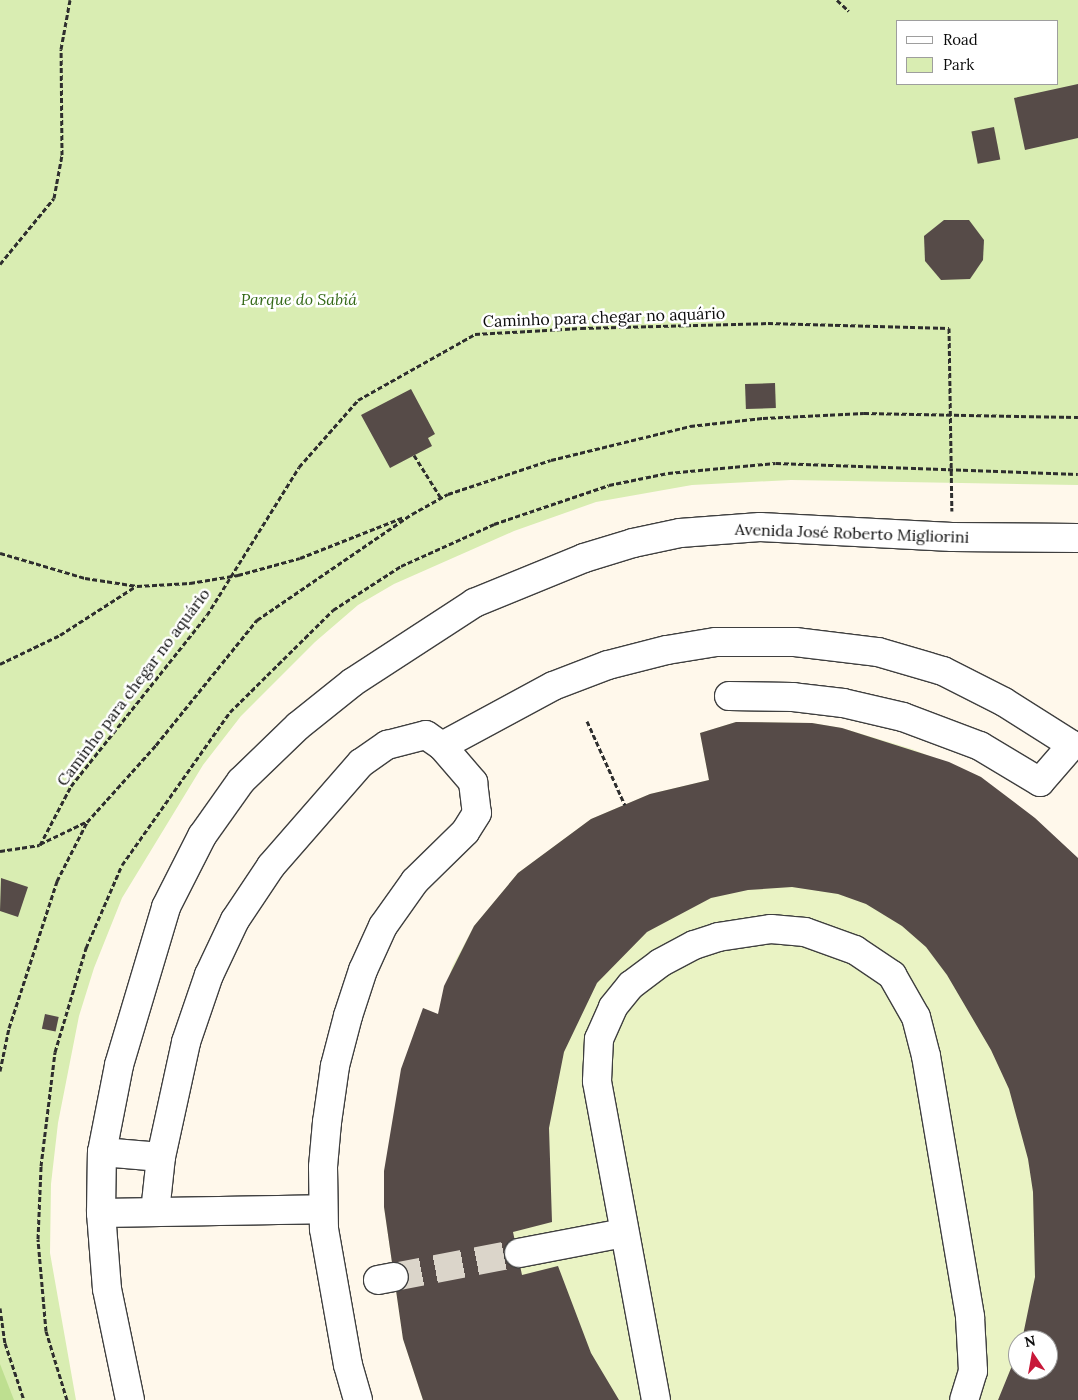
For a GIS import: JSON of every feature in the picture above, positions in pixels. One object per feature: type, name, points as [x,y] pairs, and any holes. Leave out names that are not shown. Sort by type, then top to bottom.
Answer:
[{"type":"street","name":"Avenida José Roberto Migliorini","points":[[130,1400],[107,1289],[101,1213],[102,1152],[120,1065],[166,908],[202,836],[241,781],[298,726],[353,682],[474,603],[584,558],[633,543],[680,533],[760,527],[952,537],[1078,538]]},
{"type":"street","points":[[442,746],[553,686],[608,665],[667,650],[726,642],[796,642],[878,652],[943,671],[1004,702],[1072,745],[1040,782],[980,746],[902,717],[843,703],[793,697],[729,696]]},
{"type":"street","points":[[155,1212],[161,1157],[186,1042],[209,975],[236,920],[271,866],[361,763],[387,745],[426,734],[442,746],[473,782],[477,813],[465,832],[415,881],[383,926],[363,970],[334,1066],[322,1167],[323,1209],[345,1351],[358,1400]]},
{"type":"street","points":[[656,1400],[624,1233],[597,1066],[600,1039],[613,1007],[632,985],[660,963],[694,945],[718,937],[780,930],[806,932],[855,950],[892,975],[904,992],[916,1016],[926,1056],[970,1317],[973,1371],[964,1400]]},
{"type":"street","points":[[102,1152],[161,1157]]},
{"type":"street","points":[[101,1213],[323,1209]]},
{"type":"street","points":[[519,1253],[624,1233]]},
{"type":"path","points":[[0,264],[54,198],[62,156],[61,49],[70,0]]},
{"type":"path","points":[[836,0],[848,11]]},
{"type":"path","name":"Caminho para chegar no aquário","points":[[40,844],[71,786],[208,615],[299,467],[358,400],[475,334],[581,328],[768,323],[949,328],[952,416],[952,537]]},
{"type":"path","points":[[414,455],[441,498]]},
{"type":"path","points":[[0,553],[85,578],[136,586],[231,576],[300,558],[412,514]]},
{"type":"path","points":[[0,664],[60,635],[136,586]]},
{"type":"path","points":[[587,721],[625,804]]},
{"type":"path","points":[[0,850],[40,844],[86,822]]},
{"type":"path","points":[[0,1308],[5,1343],[24,1400]]},
{"type":"green space","name":"Parque do Sabiá","points":[[0,0],[1078,0],[1078,485],[791,480],[692,485],[596,502],[514,531],[394,584],[358,605],[315,642],[241,716],[203,765],[122,898],[94,968],[79,1016],[58,1123],[51,1184],[50,1253],[76,1400],[0,1400]]},
{"type":"green space","points":[[736,722],[812,723],[842,728],[912,749],[981,777],[1078,1400],[423,1400],[403,1339],[384,1207],[452,967],[474,926],[518,873],[591,819],[650,794],[709,780],[700,733]]},
{"type":"green space","points":[[0,1364],[14,1400],[0,1400]]},
{"type":"building","points":[[1078,84],[1078,138],[1025,150],[1014,98]]},
{"type":"building","points":[[994,127],[1000,159],[978,164],[971,131]]},
{"type":"building","points":[[944,220],[969,220],[984,240],[983,260],[970,279],[941,280],[925,261],[924,236]]},
{"type":"building","points":[[775,383],[776,408],[746,409],[745,384]]},
{"type":"building","points":[[411,389],[435,434],[428,438],[432,446],[390,468],[361,415]]},
{"type":"building","points":[[736,722],[812,723],[842,728],[949,762],[981,777],[1035,818],[1078,858],[1078,1400],[998,1400],[1008,1376],[1008,1380],[1058,1380],[1058,1330],[1024,1330],[1035,1277],[1033,1192],[1028,1159],[1009,1089],[991,1050],[947,975],[926,947],[902,926],[866,904],[838,894],[792,887],[748,890],[711,898],[647,932],[597,983],[564,1052],[549,1128],[552,1222],[513,1232],[522,1275],[558,1266],[591,1353],[619,1400],[423,1400],[403,1339],[384,1207],[384,1171],[401,1069],[423,1008],[438,1014],[444,986],[474,926],[518,873],[591,819],[650,794],[709,780],[700,733]]},
{"type":"building","points":[[1,878],[28,887],[18,917],[0,911]]},
{"type":"building","points":[[45,1014],[59,1017],[56,1032],[42,1029]]},
{"type":"tunnel","points":[[394,1277],[519,1253]]}]
